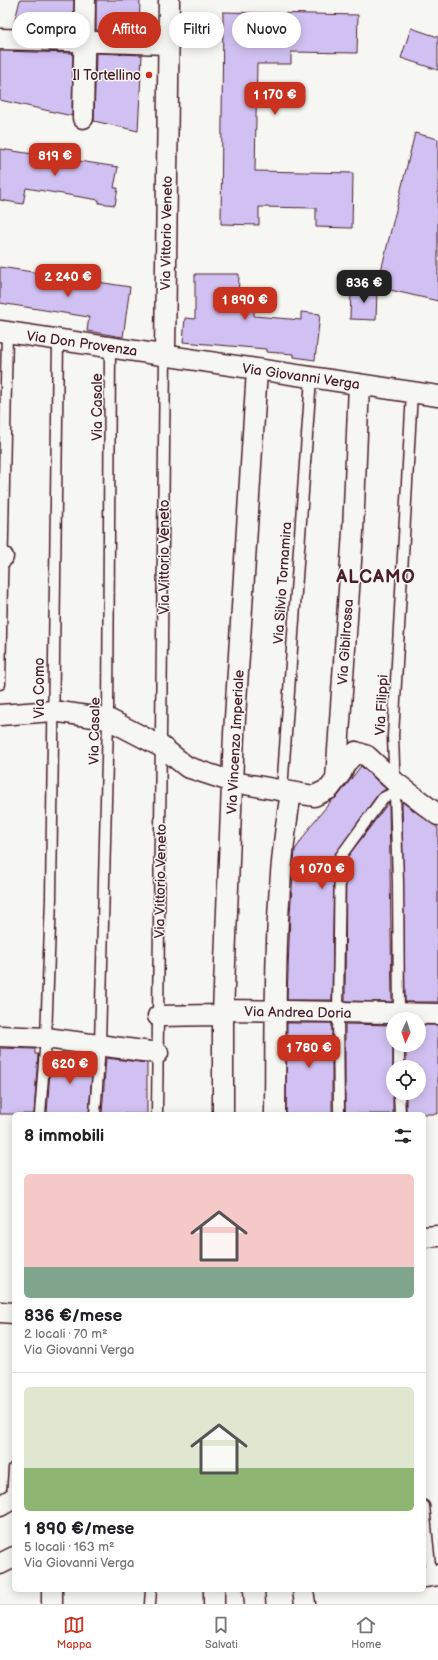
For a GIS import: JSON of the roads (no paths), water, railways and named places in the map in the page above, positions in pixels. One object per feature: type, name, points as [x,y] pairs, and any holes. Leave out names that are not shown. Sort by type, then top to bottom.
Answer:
[{"type":"street","points":[[85,0],[85,12]]},
{"type":"street","name":"Via Vittorio Veneto","points":[[165,354],[169,0]]},
{"type":"street","points":[[0,39],[12,39]]},
{"type":"street","points":[[90,41],[168,44]]},
{"type":"street","points":[[83,118],[84,48]]},
{"type":"street","name":"Via Don Provenza","points":[[4,331],[58,340],[165,354]]},
{"type":"street","name":"Via Giovanni Verga","points":[[165,354],[257,370],[438,396]]},
{"type":"street","name":"Via Vincenzo Imperiale","points":[[223,1112],[223,1013],[233,782],[257,370]]},
{"type":"street","name":"Via Gibilrossa","points":[[336,780],[353,532],[359,384]]},
{"type":"street","points":[[0,716],[53,711],[108,719],[162,747],[187,767],[233,782],[314,796],[329,788],[336,780],[345,764],[356,752],[367,756],[395,787],[438,815]]},
{"type":"street","points":[[275,1112],[279,892],[286,792]]},
{"type":"street","name":"Via Andrea Doria","points":[[158,1016],[215,1015],[230,1010],[386,1015]]},
{"type":"street","name":"Via Andrea Doria","points":[[426,1015],[438,1014]]},
{"type":"street","points":[[0,1036],[46,1038],[158,1053]]},
{"type":"street","points":[[426,1237],[438,1236]]},
{"type":"street","points":[[0,1312],[12,1313]]},
{"type":"street","points":[[0,1564],[12,1558]]},
{"type":"street","points":[[52,1592],[52,1604]]},
{"type":"street","points":[[214,1592],[214,1604]]},
{"type":"street","points":[[254,1592],[255,1604]]},
{"type":"street","points":[[303,1592],[305,1604]]},
{"type":"lane","points":[[0,684],[4,331]]},
{"type":"lane","name":"Via Como","points":[[40,1112],[46,1038],[51,898],[58,340]]},
{"type":"lane","name":"Via Casale","points":[[95,1112],[100,1045],[108,719],[110,347]]},
{"type":"lane","name":"Via Vittorio Veneto","points":[[157,1112],[165,354]]},
{"type":"lane","name":"Via Silvio Tornamira","points":[[286,792],[311,378]]},
{"type":"lane","name":"Via Filippi","points":[[399,1012],[393,736],[412,392]]},
{"type":"lane","points":[[339,1112],[338,1013],[340,857],[382,798],[395,787]]},
{"type":"lane","points":[[399,1100],[400,1112]]},
{"type":"lane","points":[[10,1501],[12,1484]]},
{"type":"lane","points":[[426,1526],[431,1576]]},
{"type":"lane","points":[[150,1592],[150,1604]]},
{"type":"place","name":"Il Tortellino","points":[[149,75]]},
{"type":"district","name":"ALCAMO","points":[[376,577]]}]
